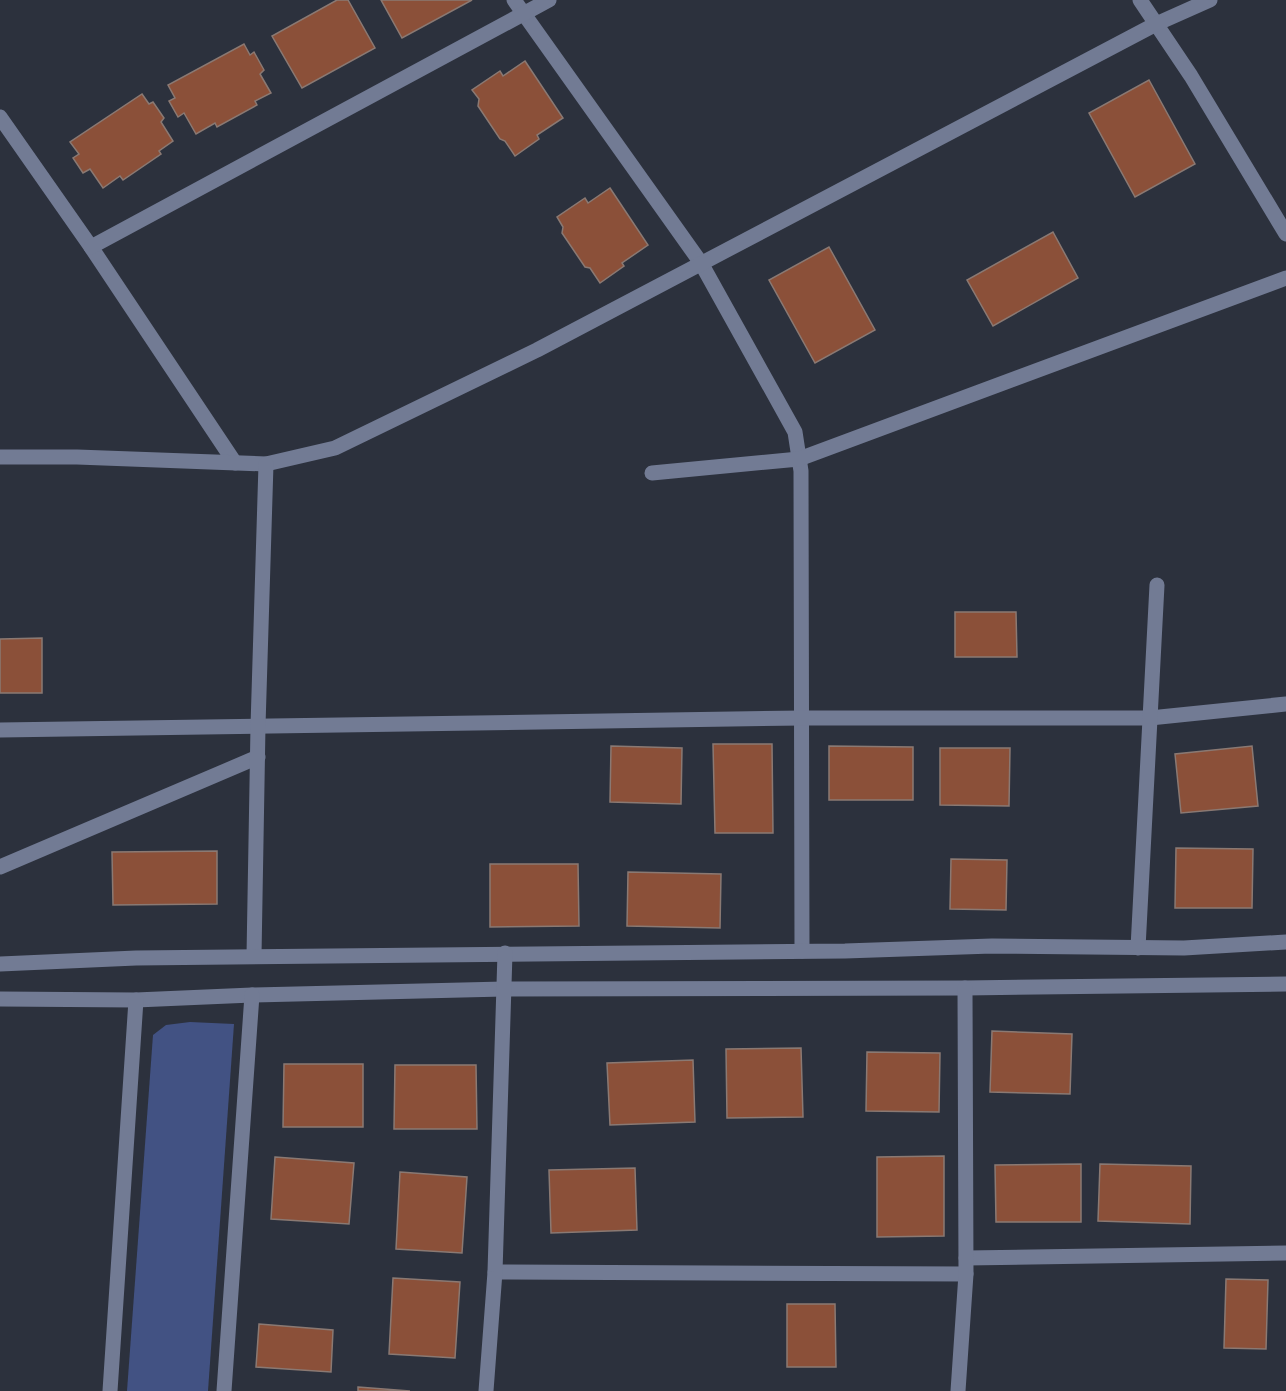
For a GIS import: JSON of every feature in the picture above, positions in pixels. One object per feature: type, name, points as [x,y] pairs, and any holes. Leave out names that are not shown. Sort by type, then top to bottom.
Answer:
[{"type":"street","points":[[514,0],[701,263],[795,432],[801,471],[802,951]]},
{"type":"street","points":[[91,247],[549,0]]},
{"type":"street","points":[[1140,0],[1191,76],[1286,234]]},
{"type":"street","points":[[0,457],[77,457],[266,464],[335,447],[537,350],[1156,24],[1210,0]]},
{"type":"street","points":[[0,117],[91,247],[236,463]]},
{"type":"street","points":[[652,472],[799,459],[1286,278]]},
{"type":"street","points":[[254,956],[266,464]]},
{"type":"street","points":[[1138,948],[1157,585]]},
{"type":"street","points":[[0,730],[803,718],[1150,718],[1286,704]]},
{"type":"street","points":[[0,867],[258,757]]},
{"type":"street","points":[[0,964],[136,958],[802,951],[992,946],[1184,948],[1286,942]]},
{"type":"street","points":[[486,1391],[495,1272],[505,953]]},
{"type":"street","points":[[0,999],[136,1000],[504,989],[965,988],[1286,984]]},
{"type":"street","points":[[958,1391],[966,1266],[965,988]]},
{"type":"street","points":[[224,1391],[252,995]]},
{"type":"street","points":[[110,1391],[136,1000]]},
{"type":"street","points":[[495,1272],[966,1266],[1286,1253]]},
{"type":"shaded area","points":[[190,1022],[234,1024],[208,1391],[127,1391],[153,1035],[166,1025]]},
{"type":"building","points":[[337,0],[348,0],[375,48],[302,88],[272,36]]},
{"type":"building","points":[[381,0],[472,0],[402,38]]},
{"type":"building","points":[[244,44],[250,55],[254,52],[264,70],[260,74],[271,93],[255,101],[257,105],[217,127],[215,123],[196,134],[184,113],[178,117],[169,101],[175,98],[168,85]]},
{"type":"building","points":[[525,61],[563,118],[537,135],[539,139],[515,156],[505,141],[500,139],[478,106],[479,99],[472,90],[500,71],[503,76]]},
{"type":"building","points":[[1149,80],[1195,164],[1135,197],[1089,113]]},
{"type":"building","points":[[142,94],[149,104],[153,102],[164,118],[161,122],[173,141],[159,151],[161,154],[123,180],[120,176],[103,188],[90,169],[83,173],[73,158],[79,154],[70,142]]},
{"type":"building","points":[[610,188],[648,245],[622,263],[624,266],[600,283],[590,268],[585,267],[562,233],[563,227],[557,217],[585,198],[588,203]]},
{"type":"building","points":[[1053,232],[1078,278],[993,326],[967,280]]},
{"type":"building","points":[[829,247],[875,330],[815,363],[769,280]]},
{"type":"building","points":[[955,612],[1016,612],[1017,657],[955,657]]},
{"type":"building","points":[[42,638],[42,693],[0,693],[0,639]]},
{"type":"building","points":[[713,744],[772,744],[773,833],[715,833]]},
{"type":"building","points":[[611,746],[682,748],[681,804],[610,802]]},
{"type":"building","points":[[829,746],[913,747],[913,800],[829,800]]},
{"type":"building","points":[[1252,746],[1258,806],[1181,813],[1175,754]]},
{"type":"building","points":[[940,748],[1010,748],[1009,806],[940,805]]},
{"type":"building","points":[[1176,848],[1253,849],[1252,908],[1175,908]]},
{"type":"building","points":[[217,851],[217,904],[113,905],[112,852]]},
{"type":"building","points":[[951,859],[1007,860],[1006,910],[950,909]]},
{"type":"building","points":[[490,864],[578,864],[579,926],[490,927]]},
{"type":"building","points":[[628,872],[721,874],[720,928],[627,926]]},
{"type":"building","points":[[992,1031],[1072,1034],[1070,1094],[990,1092]]},
{"type":"building","points":[[801,1048],[803,1117],[727,1118],[726,1049]]},
{"type":"building","points":[[867,1052],[940,1053],[939,1112],[866,1111]]},
{"type":"building","points":[[693,1060],[695,1122],[610,1125],[607,1063]]},
{"type":"building","points":[[284,1064],[363,1064],[363,1127],[283,1127]]},
{"type":"building","points":[[395,1065],[476,1065],[477,1129],[394,1129]]},
{"type":"building","points":[[944,1156],[944,1236],[877,1237],[877,1157]]},
{"type":"building","points":[[275,1157],[354,1163],[349,1224],[271,1219]]},
{"type":"building","points":[[1081,1164],[1081,1222],[996,1222],[995,1165]]},
{"type":"building","points":[[1100,1164],[1191,1166],[1190,1224],[1098,1221]]},
{"type":"building","points":[[635,1168],[637,1230],[551,1233],[549,1170]]},
{"type":"building","points":[[400,1172],[467,1177],[462,1253],[396,1249]]},
{"type":"building","points":[[393,1278],[460,1282],[455,1358],[389,1354]]},
{"type":"building","points":[[1226,1279],[1268,1280],[1266,1349],[1224,1348]]},
{"type":"building","points":[[787,1304],[835,1304],[836,1367],[787,1367]]},
{"type":"building","points":[[259,1324],[333,1330],[331,1372],[256,1367]]},
{"type":"building","points":[[358,1387],[410,1391],[358,1391]]}]
